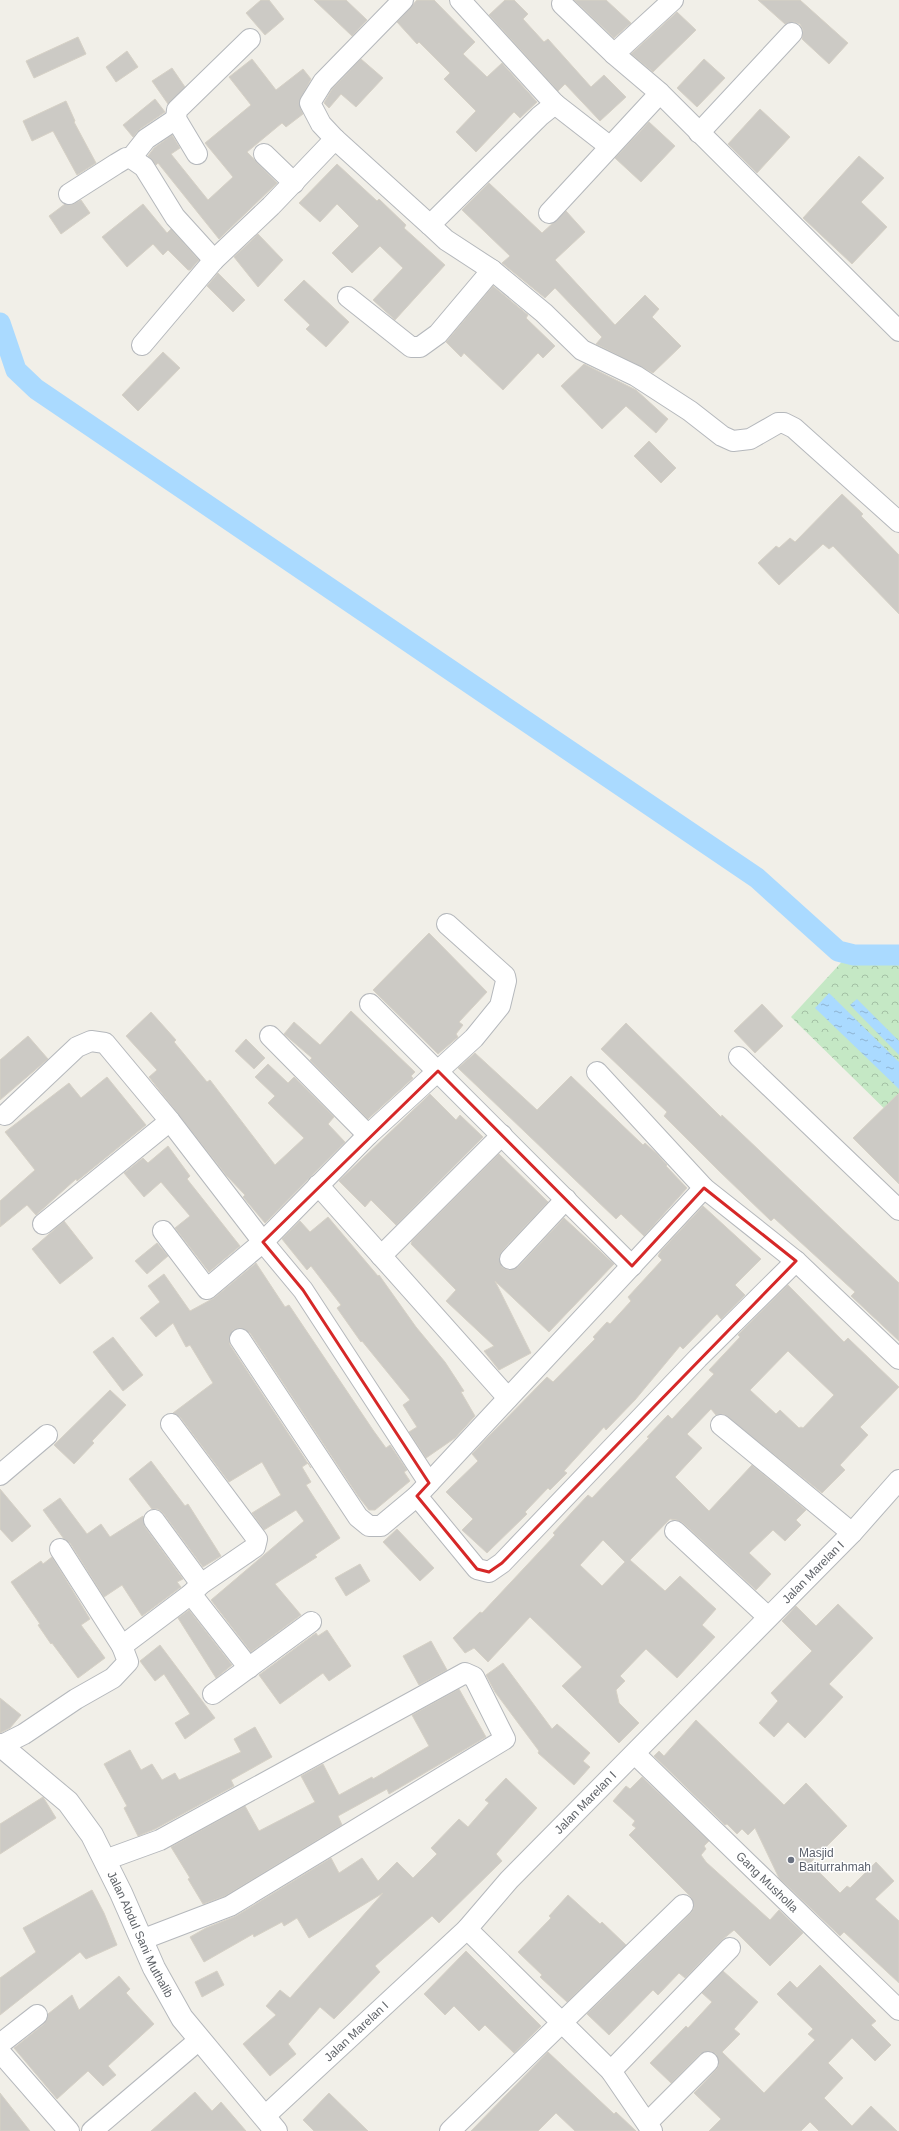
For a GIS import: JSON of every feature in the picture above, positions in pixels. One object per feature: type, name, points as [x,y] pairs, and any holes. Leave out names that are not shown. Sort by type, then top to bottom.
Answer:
[{"type":"street","points":[[403,0],[323,82],[310,102],[321,124],[334,139],[446,240],[492,270],[544,313],[582,350],[636,376],[690,411],[722,436],[733,441],[750,439],[778,423],[784,423],[794,428],[899,522]]},
{"type":"street","points":[[460,0],[555,104],[609,146]]},
{"type":"street","points":[[614,54],[673,0]]},
{"type":"street","points":[[562,4],[614,54],[660,93],[899,331]]},
{"type":"street","points":[[699,133],[792,33]]},
{"type":"street","points":[[197,154],[176,119],[177,110],[250,40]]},
{"type":"street","points":[[549,213],[609,146],[660,93]]},
{"type":"street","points":[[430,225],[540,116],[555,104]]},
{"type":"street","points":[[131,158],[146,139],[176,119]]},
{"type":"street","points":[[142,345],[214,260],[294,183],[334,139]]},
{"type":"street","points":[[264,154],[294,183]]},
{"type":"street","points":[[69,194],[126,158],[131,158],[144,167],[174,217],[214,260]]},
{"type":"street","points":[[348,297],[411,347],[420,347],[438,334],[492,270]]},
{"type":"street","points":[[162,1231],[207,1290],[262,1242],[368,1135],[474,1038],[500,1006],[506,981],[505,976],[447,924]]},
{"type":"street","points":[[370,1004],[632,1266]]},
{"type":"street","points":[[270,1036],[368,1135]]},
{"type":"street","points":[[5,1115],[77,1047],[91,1041],[105,1043],[170,1121],[262,1242],[303,1290],[423,1490],[477,1569],[488,1572],[502,1563],[698,1358],[796,1261]]},
{"type":"street","points":[[739,1057],[899,1210]]},
{"type":"street","points":[[597,1072],[704,1188],[796,1261],[899,1359]]},
{"type":"street","points":[[43,1224],[170,1121]]},
{"type":"street","points":[[381,1256],[502,1135]]},
{"type":"street","points":[[318,1185],[508,1398]]},
{"type":"street","points":[[240,1340],[358,1517],[369,1526],[381,1526],[423,1490],[704,1188]]},
{"type":"street","points":[[510,1259],[566,1199]]},
{"type":"street","points":[[122,1646],[196,1589],[255,1547],[257,1539],[171,1424]]},
{"type":"street","points":[[721,1425],[852,1533]]},
{"type":"street","points":[[0,1476],[47,1435]]},
{"type":"street","name":"Jalan Marelan I","points":[[270,2124],[467,1929],[509,1880],[852,1533],[899,1480]]},
{"type":"street","points":[[154,1520],[196,1589],[249,1668]]},
{"type":"street","points":[[675,1531],[768,1617]]},
{"type":"street","points":[[0,1746],[24,1734],[76,1699],[113,1678],[128,1662],[122,1646],[60,1549]]},
{"type":"street","points":[[213,1694],[311,1622]]},
{"type":"street","points":[[105,1860],[160,1840],[465,1673],[474,1677],[505,1739],[230,1906],[141,1940]]},
{"type":"street","name":"Jalan Abdul Sani Muthalib","points":[[0,1746],[68,1802],[92,1835],[105,1860],[154,1968],[182,2018],[270,2124]]},
{"type":"street","name":"Gang Musholla","points":[[635,1754],[899,2010]]},
{"type":"street","points":[[450,2131],[683,1905]]},
{"type":"street","points":[[467,1929],[611,2071],[650,2127],[708,2062]]},
{"type":"street","points":[[611,2071],[730,1948]]},
{"type":"street","points":[[0,2044],[36,2015]]},
{"type":"street","points":[[92,2131],[199,2040]]},
{"type":"street","points":[[0,2052],[69,2131]]},
{"type":"highlighted area","points":[[438,1071],[632,1266],[704,1188],[796,1261],[502,1563],[489,1572],[477,1569],[417,1496],[429,1483],[303,1290],[263,1242]]},
{"type":"green space","points":[[849,954],[899,956],[899,1123],[791,1017]]},
{"type":"water","points":[[829,993],[899,1062],[899,1089],[815,1008]]},
{"type":"water","points":[[857,999],[899,1041],[899,1055],[850,1005]]},
{"type":"building","points":[[261,0],[269,0],[284,19],[265,35],[246,13]]},
{"type":"building","points":[[314,0],[346,0],[367,20],[352,36]]},
{"type":"building","points":[[417,0],[434,0],[475,42],[463,54],[487,77],[502,63],[537,102],[520,118],[514,112],[476,152],[456,132],[476,111],[444,79],[450,73],[419,42],[417,44],[397,22]]},
{"type":"building","points":[[505,0],[514,0],[528,14],[523,19],[544,42],[548,39],[591,87],[604,75],[626,97],[600,121],[565,84],[558,91],[489,15]]},
{"type":"building","points":[[574,0],[606,0],[631,23],[614,38]]},
{"type":"building","points":[[758,0],[800,0],[848,43],[829,64],[802,39],[803,30],[800,24],[794,22],[785,24]]},
{"type":"building","points":[[677,12],[696,30],[653,72],[631,54]]},
{"type":"building","points":[[78,37],[86,54],[34,78],[26,61]]},
{"type":"building","points":[[127,51],[138,67],[116,82],[106,67]]},
{"type":"building","points":[[252,59],[276,90],[303,69],[311,79],[299,102],[303,114],[286,127],[282,123],[247,152],[277,183],[219,239],[158,163],[156,165],[148,156],[154,148],[172,135],[180,148],[171,154],[208,200],[233,177],[205,143],[251,105],[229,77]]},
{"type":"building","points":[[361,59],[383,78],[356,107],[341,94],[329,108],[324,103],[332,89]]},
{"type":"building","points":[[704,59],[725,78],[697,107],[677,88]]},
{"type":"building","points":[[172,68],[185,87],[168,104],[152,81]]},
{"type":"building","points":[[155,99],[165,112],[140,129],[133,137],[123,125]]},
{"type":"building","points":[[66,101],[75,121],[74,122],[96,163],[77,175],[53,131],[32,141],[23,121]]},
{"type":"building","points":[[760,109],[790,137],[757,173],[728,144]]},
{"type":"building","points":[[649,122],[675,146],[641,182],[615,158]]},
{"type":"building","points":[[859,156],[884,178],[861,202],[887,227],[852,264],[803,218]]},
{"type":"building","points":[[337,164],[377,201],[379,199],[406,225],[404,228],[445,265],[395,320],[373,300],[403,268],[380,246],[352,273],[332,253],[359,226],[337,204],[320,222],[299,203]]},
{"type":"building","points":[[489,183],[542,233],[566,211],[585,232],[555,260],[615,325],[645,295],[659,309],[652,317],[681,346],[653,373],[596,344],[602,337],[555,288],[545,298],[502,263],[510,256],[462,210]]},
{"type":"building","points":[[81,200],[90,213],[61,234],[49,216],[65,204],[70,205]]},
{"type":"building","points":[[143,204],[167,233],[171,229],[199,260],[190,270],[188,270],[168,250],[163,255],[153,244],[127,267],[102,237]]},
{"type":"building","points":[[258,234],[283,260],[258,287],[234,257]]},
{"type":"building","points":[[218,273],[245,300],[233,312],[207,286]]},
{"type":"building","points":[[304,280],[349,322],[326,347],[306,329],[310,325],[284,300]]},
{"type":"building","points":[[493,286],[528,315],[526,318],[555,346],[543,358],[538,353],[503,390],[464,353],[461,357],[446,342]]},
{"type":"building","points":[[163,352],[180,368],[138,411],[122,395]]},
{"type":"building","points":[[584,364],[636,390],[668,419],[656,433],[626,406],[602,429],[561,386]]},
{"type":"building","points":[[649,441],[676,468],[661,483],[634,456]]},
{"type":"building","points":[[842,494],[863,514],[861,516],[899,555],[899,614],[833,546],[829,549],[823,544],[779,585],[758,563],[776,546],[779,548],[790,538],[795,542]]},
{"type":"building","points":[[429,933],[487,992],[459,1022],[463,1025],[456,1034],[458,1037],[438,1054],[373,990]]},
{"type":"building","points":[[762,1004],[783,1026],[755,1053],[734,1031]]},
{"type":"building","points":[[351,1011],[415,1072],[411,1076],[413,1078],[368,1119],[310,1060],[312,1058],[284,1034],[294,1022],[320,1045]]},
{"type":"building","points":[[151,1012],[176,1040],[174,1042],[207,1082],[210,1080],[275,1165],[304,1138],[268,1103],[275,1096],[255,1077],[268,1064],[288,1083],[294,1077],[334,1117],[328,1124],[345,1142],[265,1223],[243,1197],[245,1195],[226,1175],[149,1077],[157,1070],[126,1036]]},
{"type":"building","points":[[626,1023],[721,1117],[722,1115],[899,1283],[899,1341],[851,1296],[855,1292],[774,1218],[771,1221],[718,1170],[664,1116],[667,1112],[601,1049]]},
{"type":"building","points":[[28,1036],[48,1059],[0,1100],[0,1060]]},
{"type":"building","points":[[246,1039],[265,1058],[254,1069],[235,1051]]},
{"type":"building","points":[[475,1053],[537,1110],[571,1076],[643,1145],[645,1143],[657,1154],[687,1188],[644,1236],[621,1214],[616,1219],[458,1068]]},
{"type":"building","points":[[107,1077],[146,1125],[77,1181],[76,1179],[36,1215],[27,1205],[0,1227],[0,1201],[35,1170],[5,1132],[69,1083],[81,1098]]},
{"type":"building","points":[[899,1093],[899,1184],[853,1138]]},
{"type":"building","points":[[430,1094],[456,1120],[460,1115],[483,1137],[396,1225],[371,1200],[365,1207],[339,1181]]},
{"type":"building","points":[[168,1146],[190,1176],[187,1179],[240,1246],[209,1272],[175,1228],[190,1216],[161,1182],[144,1197],[124,1173],[143,1158],[148,1163]]},
{"type":"building","points":[[499,1154],[548,1202],[502,1251],[499,1257],[502,1267],[508,1270],[518,1267],[564,1218],[614,1264],[549,1332],[495,1281],[531,1353],[499,1370],[484,1351],[494,1346],[446,1301],[456,1290],[411,1244],[412,1241]]},
{"type":"building","points":[[703,1206],[761,1259],[735,1285],[745,1295],[721,1319],[717,1314],[683,1349],[680,1346],[635,1400],[606,1430],[604,1427],[564,1471],[567,1473],[550,1490],[548,1488],[525,1512],[527,1514],[487,1553],[462,1530],[473,1519],[446,1492],[478,1461],[472,1454],[488,1437],[547,1377],[553,1382],[595,1339],[593,1337],[607,1322],[610,1324],[631,1301],[628,1297],[662,1260],[658,1256],[661,1251]]},
{"type":"building","points":[[328,1217],[378,1276],[379,1275],[416,1327],[445,1362],[464,1391],[461,1392],[475,1416],[455,1438],[426,1458],[409,1432],[417,1427],[403,1405],[410,1400],[362,1341],[361,1342],[337,1308],[341,1305],[311,1266],[307,1270],[282,1239],[300,1221],[310,1232]]},
{"type":"building","points":[[64,1221],[93,1258],[60,1284],[32,1249]]},
{"type":"building","points":[[157,1243],[168,1256],[147,1274],[135,1261]]},
{"type":"building","points":[[256,1263],[285,1307],[289,1305],[386,1448],[390,1445],[407,1470],[404,1472],[410,1481],[375,1510],[369,1510],[358,1496],[250,1333],[240,1328],[233,1330],[229,1339],[230,1345],[308,1463],[302,1467],[311,1482],[306,1485],[340,1538],[315,1555],[317,1557],[275,1584],[301,1615],[251,1652],[211,1600],[304,1521],[296,1510],[264,1530],[252,1513],[281,1495],[262,1462],[229,1482],[180,1417],[173,1413],[213,1383],[190,1345],[186,1347],[173,1323],[156,1337],[140,1318],[160,1302],[148,1286],[164,1274],[190,1311],[214,1298]]},
{"type":"building","points":[[788,1285],[844,1342],[848,1338],[899,1387],[860,1427],[868,1435],[840,1465],[845,1470],[822,1493],[723,1414],[716,1415],[711,1409],[687,1434],[702,1448],[675,1477],[709,1511],[752,1465],[806,1510],[796,1520],[801,1525],[785,1541],[773,1530],[749,1553],[771,1574],[756,1590],[683,1523],[677,1520],[670,1519],[630,1560],[665,1591],[680,1576],[716,1609],[702,1625],[715,1637],[677,1678],[646,1649],[620,1676],[625,1681],[616,1690],[619,1703],[639,1723],[619,1743],[562,1686],[582,1667],[530,1617],[488,1662],[474,1648],[465,1653],[453,1638],[480,1612],[482,1613],[555,1535],[553,1533],[588,1495],[592,1498],[649,1438],[647,1437],[668,1415],[672,1419],[714,1374],[709,1370],[740,1337],[738,1335]],"holes":[[[788,1351],[834,1395],[803,1428],[799,1428],[780,1410],[776,1414],[750,1390]],[[603,1540],[625,1562],[602,1586],[580,1565]]]},
{"type":"building","points":[[113,1337],[143,1375],[123,1391],[93,1352]]},
{"type":"building","points":[[110,1390],[126,1405],[92,1441],[94,1443],[74,1464],[54,1445]]},
{"type":"building","points":[[151,1461],[185,1506],[188,1504],[221,1556],[203,1567],[163,1513],[158,1509],[152,1509],[129,1479]]},
{"type":"building","points":[[0,1489],[31,1526],[12,1542],[0,1529]]},
{"type":"building","points":[[60,1498],[87,1534],[101,1524],[110,1537],[143,1516],[145,1527],[183,1579],[177,1582],[181,1587],[142,1616],[122,1585],[104,1597],[70,1543],[64,1539],[43,1510]]},
{"type":"building","points":[[397,1529],[434,1568],[420,1581],[383,1542]]},
{"type":"building","points":[[52,1557],[90,1619],[81,1625],[105,1658],[78,1678],[52,1643],[51,1644],[38,1625],[40,1624],[11,1582],[41,1561],[43,1564]]},
{"type":"building","points":[[360,1564],[370,1581],[346,1596],[335,1578]]},
{"type":"building","points":[[838,1604],[873,1638],[829,1684],[843,1697],[805,1738],[788,1722],[774,1737],[759,1723],[778,1701],[771,1693],[812,1651],[782,1621],[796,1606],[816,1626]]},
{"type":"building","points":[[189,1610],[232,1665],[216,1678],[178,1618]]},
{"type":"building","points":[[327,1630],[351,1666],[329,1681],[323,1673],[280,1704],[259,1675],[316,1633],[318,1636]]},
{"type":"building","points":[[431,1641],[447,1670],[419,1685],[403,1656]]},
{"type":"building","points":[[160,1645],[215,1718],[185,1739],[175,1723],[190,1714],[164,1674],[155,1681],[140,1661]]},
{"type":"building","points":[[503,1663],[552,1729],[557,1724],[590,1753],[583,1761],[590,1767],[574,1785],[538,1753],[539,1751],[495,1692],[486,1675]]},
{"type":"building","points":[[459,1689],[486,1737],[389,1794],[387,1789],[338,1816],[342,1825],[225,1896],[203,1904],[188,1879],[190,1878],[171,1847],[245,1806],[259,1831],[315,1802],[301,1776],[323,1764],[339,1795],[372,1777],[373,1779],[429,1746],[412,1715]]},
{"type":"building","points":[[0,1698],[21,1715],[10,1728],[0,1733]]},
{"type":"building","points":[[696,1720],[784,1805],[806,1783],[847,1826],[810,1863],[840,1893],[847,1886],[850,1888],[876,1862],[894,1881],[875,1899],[899,1921],[899,1983],[844,1932],[840,1936],[779,1878],[755,1828],[748,1835],[742,1829],[737,1834],[727,1824],[725,1825],[654,1756],[659,1751],[664,1756]]},
{"type":"building","points":[[255,1727],[272,1757],[231,1780],[234,1786],[155,1829],[138,1836],[124,1808],[127,1806],[104,1764],[130,1750],[141,1770],[152,1764],[162,1780],[175,1773],[179,1780],[241,1752],[234,1739]]},
{"type":"building","points":[[642,1777],[709,1841],[704,1846],[706,1849],[701,1855],[706,1862],[770,1920],[779,1910],[803,1933],[770,1966],[734,1930],[722,1940],[685,1978],[679,1973],[658,1995],[653,1990],[609,2035],[587,2014],[691,1913],[694,1908],[691,1897],[629,1835],[636,1828],[632,1825],[635,1821],[613,1801],[626,1786],[630,1789]]},
{"type":"building","points":[[506,1778],[537,1808],[496,1854],[502,1861],[439,1923],[432,1916],[375,1966],[380,1972],[334,2019],[320,2007],[288,2044],[296,2054],[270,2076],[243,2044],[276,2015],[266,2006],[280,1990],[290,1998],[383,1893],[309,1938],[297,1918],[284,1926],[282,1922],[254,1937],[253,1934],[204,1962],[190,1937],[206,1928],[236,1916],[331,1858],[339,1873],[362,1858],[378,1881],[397,1862],[413,1878],[437,1854],[431,1848],[459,1819],[468,1827],[489,1803],[485,1800]]},
{"type":"building","points":[[43,1797],[56,1818],[0,1854],[0,1824]]},
{"type":"building","points":[[92,1890],[104,1913],[117,1945],[86,1959],[80,1952],[0,2015],[0,1978],[36,1952],[23,1928]]},
{"type":"building","points":[[568,1895],[600,1924],[602,1922],[626,1945],[567,2002],[540,1977],[542,1975],[518,1952],[551,1918],[549,1916]]},
{"type":"building","points":[[466,1951],[541,2026],[514,2053],[485,2025],[479,2031],[454,2006],[445,2015],[424,1994]]},
{"type":"building","points":[[820,1965],[876,2021],[871,2025],[891,2045],[875,2061],[852,2038],[828,2063],[843,2078],[824,2098],[852,2126],[871,2106],[897,2131],[819,2131],[810,2122],[801,2131],[709,2131],[721,2119],[694,2093],[719,2065],[716,2054],[711,2051],[700,2054],[671,2083],[650,2063],[686,2026],[688,2028],[712,2002],[702,1993],[723,1971],[758,2002],[734,2029],[740,2034],[722,2052],[764,2093],[815,2040],[808,2034],[813,2029],[777,1994],[790,1981],[797,1988]]},
{"type":"building","points":[[217,1971],[224,1985],[202,1997],[195,1982]]},
{"type":"building","points":[[119,1976],[130,1989],[126,1993],[154,2024],[108,2066],[116,2075],[103,2086],[88,2071],[57,2099],[14,2048],[44,2024],[48,2014],[72,1995],[79,2010]]},
{"type":"building","points":[[548,2052],[614,2114],[616,2112],[636,2131],[575,2131],[556,2113],[538,2131],[471,2131]]},
{"type":"building","points":[[195,2092],[212,2111],[221,2102],[246,2131],[151,2131]]},
{"type":"building","points":[[0,2093],[30,2131],[0,2131]]},
{"type":"building","points":[[329,2093],[368,2131],[314,2131],[303,2120]]},
{"type":"waterway","points":[[0,323],[16,370],[36,389],[757,878],[838,951],[854,955],[899,955]]},
{"type":"place","name":"Masjid Baiturrahmah","points":[[791,1860]]}]
